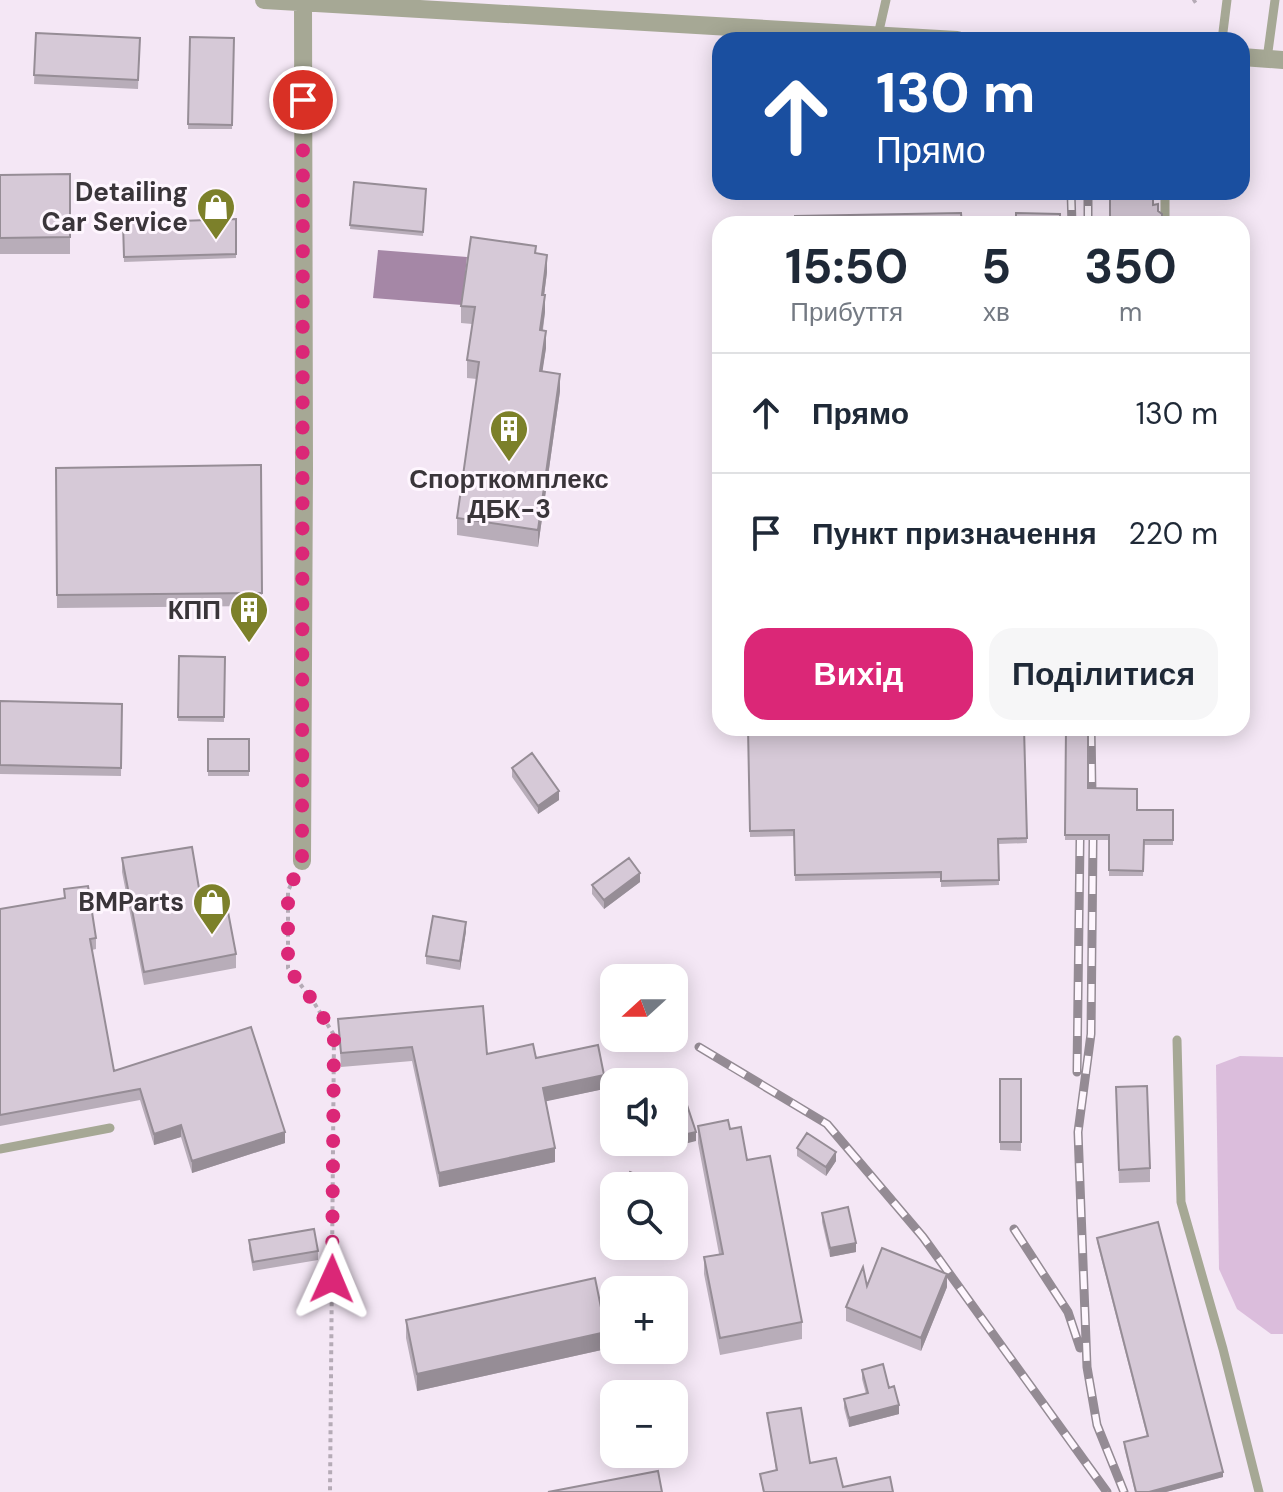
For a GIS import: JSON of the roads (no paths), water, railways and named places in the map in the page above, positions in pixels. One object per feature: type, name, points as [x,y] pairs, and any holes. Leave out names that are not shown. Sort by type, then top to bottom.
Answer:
[{"type":"street","points":[[264,0],[826,32]]},
{"type":"street","points":[[302,861],[303,2]]},
{"type":"street","points":[[1250,57],[1275,59]]},
{"type":"lane","points":[[879,32],[886,0]]},
{"type":"lane","points":[[1223,32],[1227,0]]},
{"type":"lane","points":[[1275,0],[1275,59]]},
{"type":"lane","points":[[1177,1040],[1181,1202],[1259,1492]]},
{"type":"lane","points":[[0,1149],[110,1128]]},
{"type":"railway","points":[[1071,200],[1072,216]]},
{"type":"railway","points":[[1088,200],[1088,216]]},
{"type":"railway","points":[[1091,736],[1092,794]]},
{"type":"railway","points":[[1077,1072],[1080,840]]},
{"type":"railway","points":[[1093,840],[1091,1034],[1078,1132],[1087,1367],[1097,1425],[1124,1492]]},
{"type":"railway","points":[[699,1047],[827,1124],[923,1237],[1107,1492]]},
{"type":"railway","points":[[1014,1229],[1068,1312],[1080,1348]]},
{"type":"place","name":"Detailing Car Service","points":[[216,241]]},
{"type":"place","name":"Спорткомплекс ДБК-3","points":[[509,463]]},
{"type":"place","name":"КПП","points":[[249,644]]},
{"type":"place","name":"BMParts","points":[[212,936]]}]
